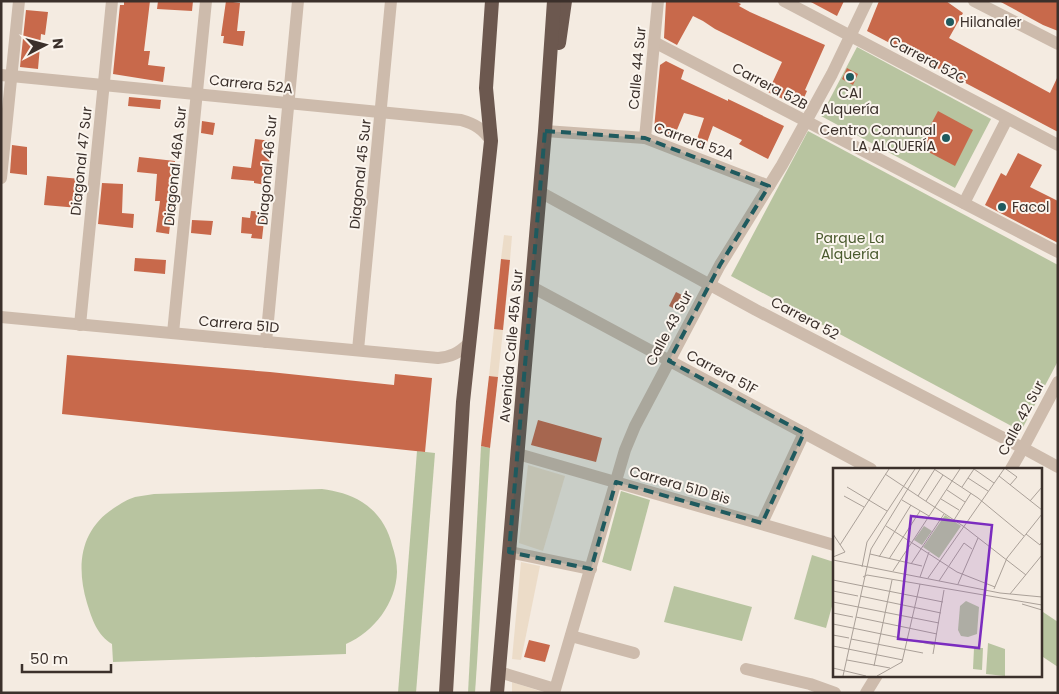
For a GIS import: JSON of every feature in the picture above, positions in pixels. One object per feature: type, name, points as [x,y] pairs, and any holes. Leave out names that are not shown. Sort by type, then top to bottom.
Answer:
[{"type":"highway","points":[[446,693],[452,618],[458,468],[469,343],[491,141],[486,88],[492,1]]},
{"type":"highway","name":"Avenida Calle 45A Sur","points":[[497,693],[540,192],[554,1]]},
{"type":"highway","points":[[545,131],[565,1]]},
{"type":"street","points":[[1,178],[6,75],[18,1]]},
{"type":"street","name":"Diagonal 47 Sur","points":[[80,325],[112,1]]},
{"type":"street","name":"Diagonal 46A Sur","points":[[173,333],[206,1]]},
{"type":"street","name":"Diagonal 46 Sur","points":[[266,342],[298,1]]},
{"type":"street","name":"Diagonal 45 Sur","points":[[358,350],[391,1]]},
{"type":"street","name":"Calle 44 Sur","points":[[645,138],[658,1]]},
{"type":"street","name":"Carrera 52C","points":[[784,1],[1058,145]]},
{"type":"street","name":"Calle 43 Sur","points":[[555,691],[625,450],[635,426],[709,284],[769,186],[832,74],[867,1]]},
{"type":"street","points":[[974,1],[1058,44]]},
{"type":"street","name":"Carrera 52B","points":[[654,42],[1058,252]]},
{"type":"street","name":"Carrera 52A","points":[[6,75],[461,120],[476,125],[491,141]]},
{"type":"street","points":[[964,203],[1007,119]]},
{"type":"street","name":"Carrera 52A","points":[[545,131],[645,138],[769,186]]},
{"type":"street","name":"Carrera 52","points":[[540,192],[709,284],[1058,467]]},
{"type":"street","name":"Carrera 51F","points":[[532,287],[869,468]]},
{"type":"street","name":"Carrera 51D","points":[[1,317],[438,358],[449,357],[469,343]]},
{"type":"street","name":"Calle 42 Sur","points":[[1011,468],[1024,448],[1058,382]]},
{"type":"street","points":[[762,524],[804,433]]},
{"type":"street","name":"Carrera 51D Bis","points":[[518,454],[833,545]]},
{"type":"street","points":[[509,552],[590,569]]},
{"type":"street","points":[[571,636],[634,653]]},
{"type":"street","points":[[746,669],[810,684],[836,693]]},
{"type":"street","points":[[499,672],[555,691]]},
{"type":"street","points":[[866,693],[876,676]]},
{"type":"highlighted area","points":[[545,131],[645,138],[769,186],[720,265],[669,361],[804,433],[762,523],[616,482],[591,569],[509,552]]},
{"type":"green space","points":[[857,47],[991,119],[955,188],[821,116]]},
{"type":"green space","name":"Parque La Alquería","points":[[808,131],[1058,265],[1058,361],[1021,431],[731,276]]},
{"type":"green space","points":[[481,446],[490,448],[475,693],[468,693]]},
{"type":"green space","points":[[417,451],[435,453],[416,693],[398,693]]},
{"type":"green space","points":[[322,489],[353,497],[373,511],[382,521],[388,533],[396,562],[396,584],[388,605],[382,615],[366,632],[346,644],[346,654],[113,662],[112,644],[102,636],[93,621],[87,603],[82,576],[82,562],[88,538],[94,527],[103,517],[130,499],[154,494]]},
{"type":"green space","points":[[621,491],[650,500],[631,571],[602,562]]},
{"type":"green space","points":[[812,555],[833,562],[833,603],[826,628],[794,619]]},
{"type":"green space","points":[[674,586],[752,607],[742,641],[664,622]]},
{"type":"green space","points":[[1042,611],[1058,622],[1058,667],[1042,656]]},
{"type":"shaded area","points":[[504,235],[512,236],[510,260],[501,259]]},
{"type":"shaded area","points":[[494,329],[503,330],[498,377],[489,376]]},
{"type":"shaded area","points":[[528,465],[565,476],[543,551],[519,543]]},
{"type":"shaded area","points":[[521,562],[540,566],[521,660],[512,659]]},
{"type":"shaded area","points":[[512,682],[546,693],[512,693]]},
{"type":"building","points":[[124,1],[150,1],[144,51],[150,51],[148,65],[165,67],[163,82],[113,74],[120,5],[124,5]]},
{"type":"building","points":[[158,1],[193,1],[192,11],[157,9]]},
{"type":"building","points":[[226,1],[240,3],[237,31],[245,31],[243,46],[223,43],[224,36],[221,36]]},
{"type":"building","points":[[666,1],[735,1],[741,4],[739,6],[750,12],[825,45],[805,90],[807,91],[800,107],[768,92],[782,62],[715,29],[703,21],[693,16],[677,45],[664,38]]},
{"type":"building","points":[[809,1],[844,1],[837,16]]},
{"type":"building","points":[[879,1],[946,1],[963,13],[949,38],[1050,93],[1058,76],[1058,132],[867,31]]},
{"type":"building","points":[[999,1],[1058,1],[1058,31],[1043,25]]},
{"type":"building","points":[[26,10],[48,12],[45,35],[41,34],[38,69],[20,67]]},
{"type":"building","points":[[666,61],[684,70],[681,79],[784,126],[768,159],[739,144],[742,140],[713,126],[705,148],[695,145],[704,118],[684,113],[674,137],[654,129],[660,65]]},
{"type":"building","name":"CAI Alquería","points":[[847,68],[858,74],[853,85],[842,79]]},
{"type":"building","points":[[129,97],[161,100],[160,109],[128,106]]},
{"type":"building","name":"Centro Comunal LA ALQUERÍA","points":[[938,111],[973,130],[955,166],[919,147]]},
{"type":"building","points":[[202,121],[215,123],[213,135],[201,133]]},
{"type":"building","points":[[255,139],[272,141],[266,185],[254,183],[254,181],[231,179],[233,166],[251,168]]},
{"type":"building","points":[[12,145],[27,147],[27,175],[10,173]]},
{"type":"building","points":[[1018,153],[1042,165],[1030,187],[1058,201],[1058,243],[985,205],[1001,173],[1006,176]]},
{"type":"building","points":[[139,157],[175,161],[169,234],[156,232],[160,201],[155,201],[157,174],[137,172]]},
{"type":"building","points":[[47,176],[81,179],[79,208],[44,205]]},
{"type":"building","points":[[102,183],[123,184],[122,213],[134,214],[133,228],[98,224]]},
{"type":"building","points":[[251,211],[265,212],[262,239],[251,238],[252,234],[241,233],[242,217],[250,218]]},
{"type":"building","points":[[192,220],[213,221],[211,235],[191,233]]},
{"type":"building","points":[[135,258],[166,260],[165,274],[134,271]]},
{"type":"building","points":[[501,259],[510,260],[503,330],[494,329]]},
{"type":"building","points":[[676,292],[684,296],[677,310],[669,306]]},
{"type":"building","points":[[67,355],[270,372],[394,385],[395,374],[432,378],[425,452],[62,414]]},
{"type":"building","points":[[489,376],[498,377],[490,448],[481,446]]},
{"type":"building","points":[[538,420],[602,438],[596,462],[531,445]]},
{"type":"building","points":[[529,640],[550,645],[545,662],[524,657]]},
{"type":"place","name":"Hilanaler","points":[[950,22]]},
{"type":"place","name":"CAI Alquería","points":[[850,77]]},
{"type":"place","name":"Centro Comunal LA ALQUERÍA","points":[[946,138]]},
{"type":"place","name":"Facol","points":[[1002,207]]}]
